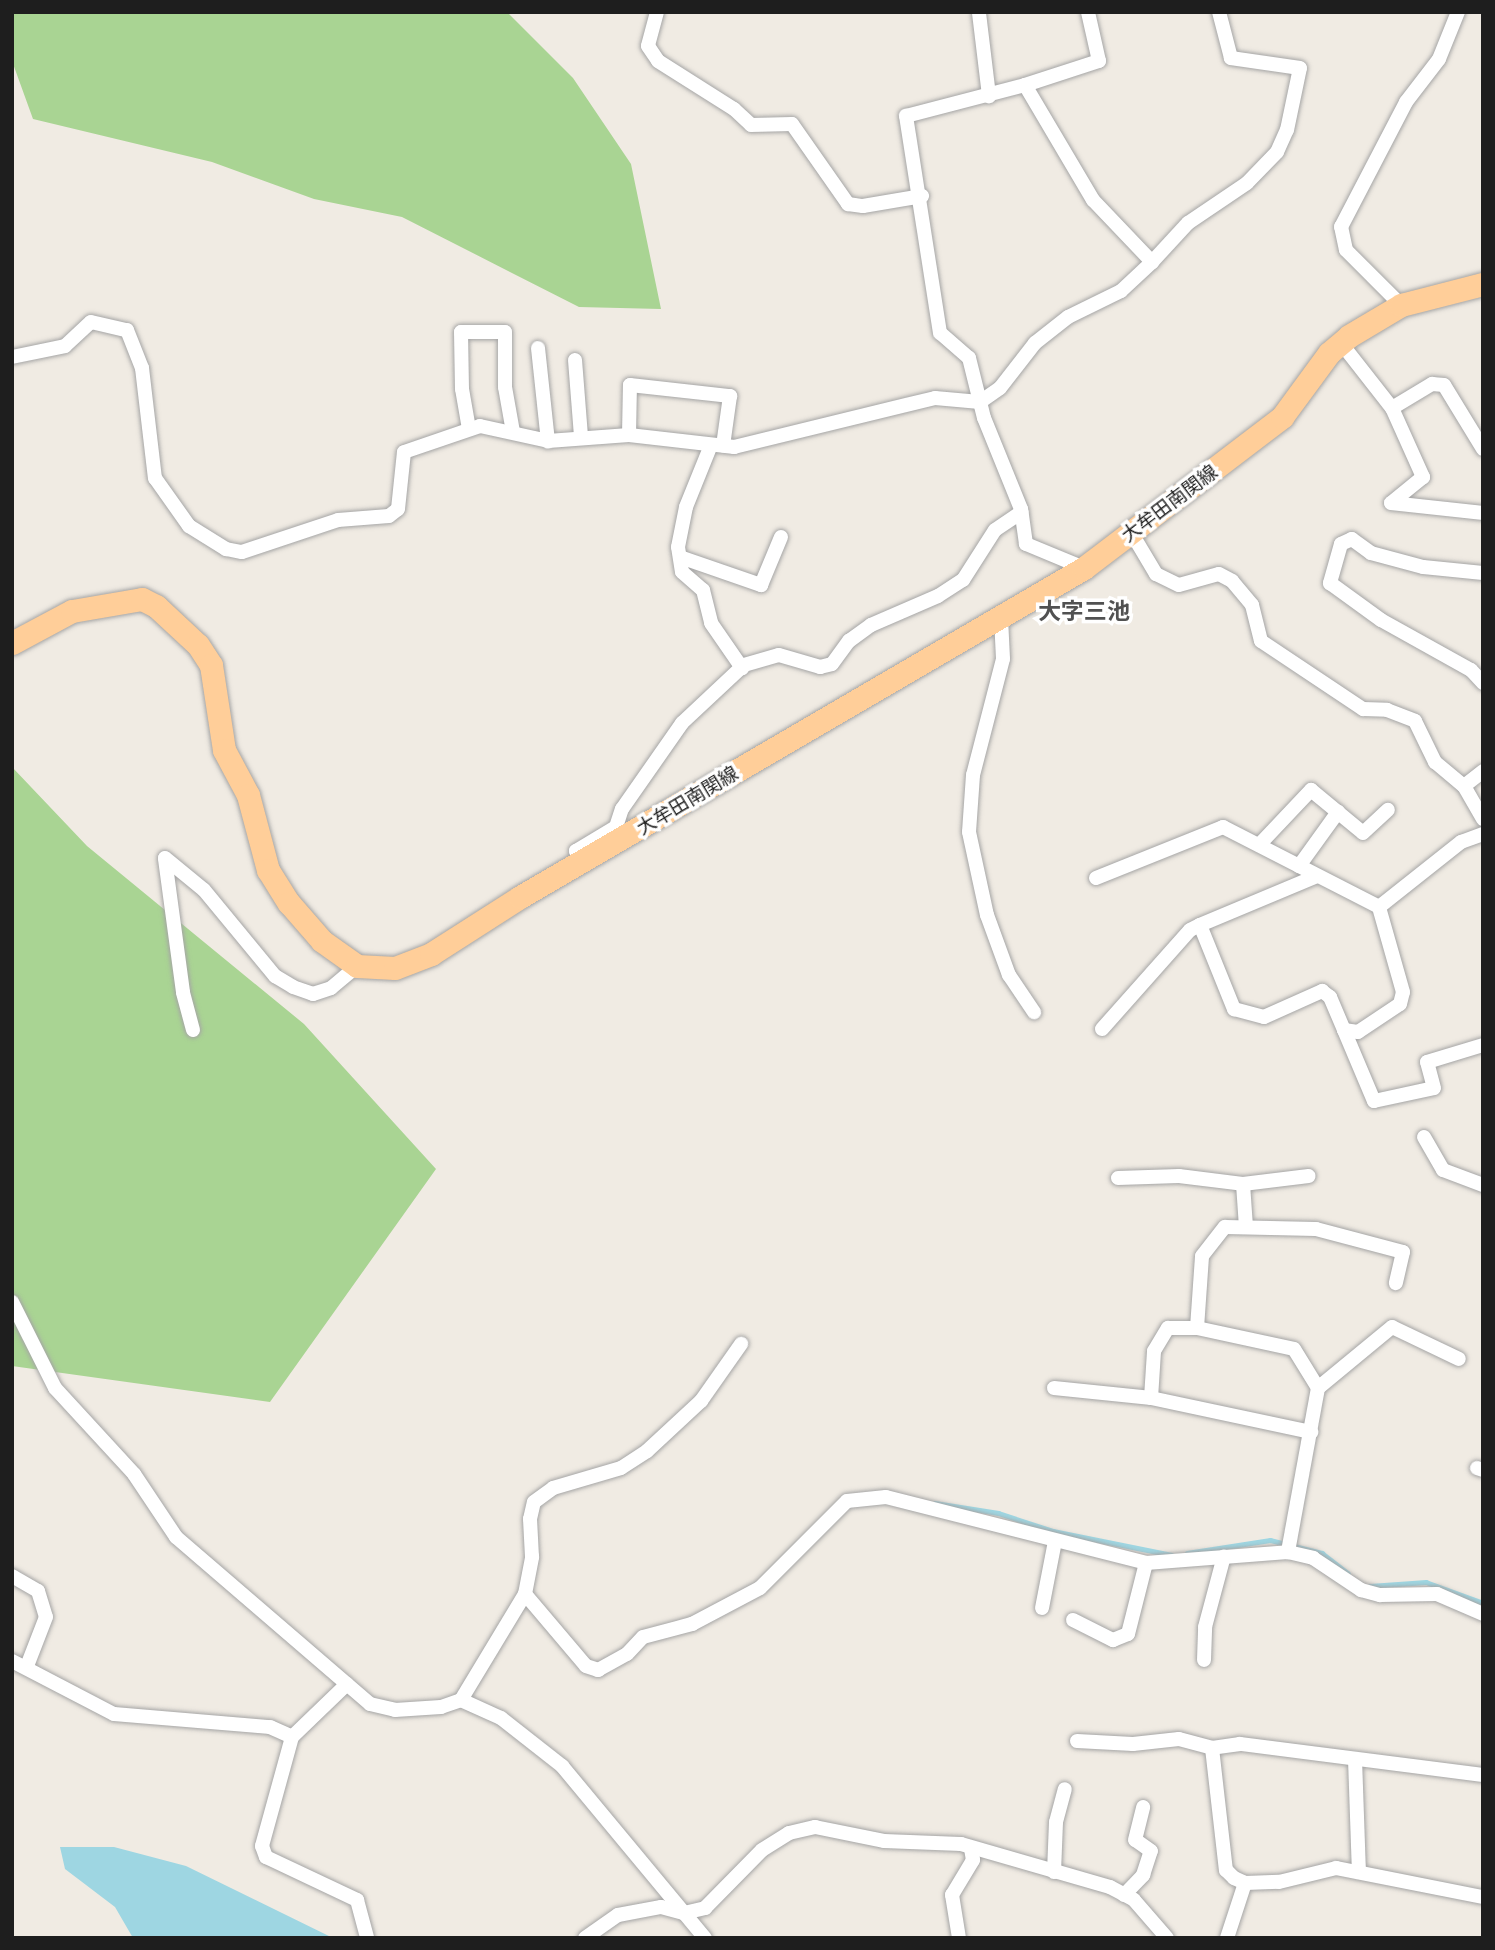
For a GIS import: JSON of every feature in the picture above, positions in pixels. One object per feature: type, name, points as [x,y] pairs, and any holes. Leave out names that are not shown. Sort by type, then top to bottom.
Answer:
[{"type":"main road","name":"大牟田南関線","points":[[358,966],[395,968],[431,954],[580,862],[1084,568],[1282,417],[1341,342],[1401,304],[1483,284]]},
{"type":"main road","points":[[12,643],[72,611],[115,600],[142,599],[174,622],[211,665],[224,750],[248,794],[268,870],[322,941],[358,966]]},
{"type":"street","points":[[657,12],[648,46],[658,61],[734,109],[751,125],[792,124],[848,204],[863,206],[922,196]]},
{"type":"street","points":[[1084,568],[1026,544],[1022,512],[980,402],[969,358],[940,333],[922,196],[906,116],[989,96],[1099,61],[1088,12]]},
{"type":"street","points":[[12,357],[65,346],[91,322],[127,330],[142,368],[155,478],[189,526],[226,549],[242,552],[338,520],[389,516],[398,509],[404,452],[480,426],[548,442],[581,436],[629,435],[717,445],[935,398],[980,402],[1000,388],[1035,343],[1068,317],[1121,291],[1188,223],[1247,183],[1277,152],[1287,130],[1300,68],[1231,58],[1219,12]]},
{"type":"street","points":[[1401,304],[1346,250],[1341,227],[1406,102],[1439,59],[1458,12]]},
{"type":"street","points":[[979,13],[989,96]]},
{"type":"street","points":[[1025,85],[1093,200],[1152,262]]},
{"type":"street","points":[[469,429],[462,389],[461,332],[505,332],[505,387],[513,432]]},
{"type":"street","points":[[1341,342],[1392,408],[1423,477],[1391,503],[1483,513]]},
{"type":"street","points":[[538,348],[548,442]]},
{"type":"street","points":[[575,360],[581,436]]},
{"type":"street","points":[[1392,408],[1432,384],[1444,385],[1483,449]]},
{"type":"street","points":[[629,435],[631,385],[730,396],[717,445],[686,507],[680,557],[682,572],[703,590],[711,622],[742,668]]},
{"type":"street","points":[[580,862],[576,850],[616,827],[622,809],[682,723],[742,668],[779,655],[820,667],[832,664],[849,641],[871,625],[938,596],[963,580],[995,530],[1022,512]]},
{"type":"street","points":[[1131,532],[1156,574],[1179,585],[1219,574],[1231,581],[1252,606],[1261,641],[1363,709],[1387,710],[1415,721],[1435,762],[1464,786],[1483,819]]},
{"type":"street","points":[[680,557],[761,585],[781,537]]},
{"type":"street","points":[[1483,573],[1423,567],[1371,553],[1353,539],[1341,544],[1330,583],[1381,620],[1471,670],[1483,684]]},
{"type":"street","points":[[1001,618],[1003,659],[973,775],[969,832],[986,915],[1009,975],[1034,1012]]},
{"type":"street","points":[[1464,786],[1483,771]]},
{"type":"street","points":[[1259,845],[1311,790],[1363,832],[1388,810]]},
{"type":"street","points":[[1299,866],[1338,812]]},
{"type":"street","points":[[1096,878],[1223,827],[1379,908],[1403,992],[1400,1004],[1358,1032],[1344,1030]]},
{"type":"street","points":[[1379,908],[1461,842],[1483,834]]},
{"type":"street","points":[[193,1030],[181,979],[165,858],[204,890],[275,976],[293,988],[313,994],[331,988],[358,966]]},
{"type":"street","points":[[1102,1029],[1190,930],[1317,876]]},
{"type":"street","points":[[1200,925],[1234,1009],[1264,1017],[1322,991],[1330,997],[1374,1101],[1434,1088],[1427,1062],[1483,1045]]},
{"type":"street","points":[[1424,1137],[1443,1170],[1483,1185]]},
{"type":"street","points":[[1118,1178],[1179,1176],[1243,1184],[1309,1176]]},
{"type":"street","points":[[1243,1184],[1246,1227]]},
{"type":"street","points":[[1197,1328],[1202,1256],[1225,1227],[1316,1228],[1403,1252],[1396,1283]]},
{"type":"street","points":[[12,1302],[55,1388],[134,1474],[176,1537],[370,1703],[395,1710],[441,1707],[461,1700],[525,1594],[533,1557],[530,1519],[534,1502],[553,1488],[621,1468],[647,1451],[701,1401],[741,1344]]},
{"type":"street","points":[[1318,1388],[1392,1327],[1460,1359]]},
{"type":"street","points":[[1150,1398],[1154,1351],[1168,1328],[1197,1328],[1294,1349],[1318,1388],[1289,1552]]},
{"type":"street","points":[[1054,1388],[1150,1398],[1311,1432]]},
{"type":"street","points":[[525,1594],[586,1666],[598,1670],[628,1654],[643,1637],[692,1624],[760,1588],[829,1515],[847,1501],[886,1497],[1146,1563],[1289,1552],[1313,1558],[1361,1590],[1380,1595],[1437,1594],[1483,1614]]},
{"type":"street","points":[[1042,1608],[1055,1541]]},
{"type":"street","points":[[1204,1660],[1205,1627],[1224,1556]]},
{"type":"street","points":[[1073,1620],[1113,1640],[1128,1634],[1146,1563]]},
{"type":"street","points":[[12,1576],[38,1591],[46,1616],[27,1667]]},
{"type":"street","points":[[12,1661],[114,1714],[270,1727],[292,1737]]},
{"type":"street","points":[[348,1684],[292,1737],[262,1846],[266,1857],[357,1900],[367,1938]]},
{"type":"street","points":[[461,1700],[501,1718],[562,1766],[705,1938]]},
{"type":"street","points":[[1077,1741],[1133,1744],[1179,1739],[1212,1748],[1240,1744],[1483,1775]]},
{"type":"street","points":[[1212,1748],[1226,1870],[1245,1883],[1279,1882],[1336,1868],[1483,1897]]},
{"type":"street","points":[[1354,1759],[1359,1872]]},
{"type":"street","points":[[1054,1872],[1056,1822],[1065,1789]]},
{"type":"street","points":[[1124,1895],[1143,1875],[1152,1851],[1135,1840],[1143,1807]]},
{"type":"street","points":[[585,1938],[618,1914],[661,1907],[684,1913],[705,1908],[762,1850],[789,1833],[815,1827],[884,1841],[936,1840],[1054,1872],[1124,1895],[1167,1938]]},
{"type":"street","points":[[971,1849],[973,1860],[952,1895],[959,1936],[974,1938]]},
{"type":"street","points":[[1227,1938],[1245,1883]]},
{"type":"green space","points":[[12,12],[507,12],[573,78],[631,164],[661,309],[579,307],[402,217],[314,199],[212,162],[33,119],[12,61]]},
{"type":"green space","points":[[12,767],[87,846],[304,1024],[436,1169],[270,1402],[12,1366]]},
{"type":"water","points":[[60,1847],[114,1847],[186,1866],[333,1938],[133,1938],[115,1907],[65,1869]]},
{"type":"waterway","points":[[935,1503],[998,1513],[1053,1531],[1172,1555]]},
{"type":"waterway","points":[[1187,1553],[1270,1540],[1322,1553],[1348,1573]]},
{"type":"waterway","points":[[1370,1586],[1426,1582],[1483,1603]]},
{"type":"district","name":"大字三池","points":[[1084,610]]}]
